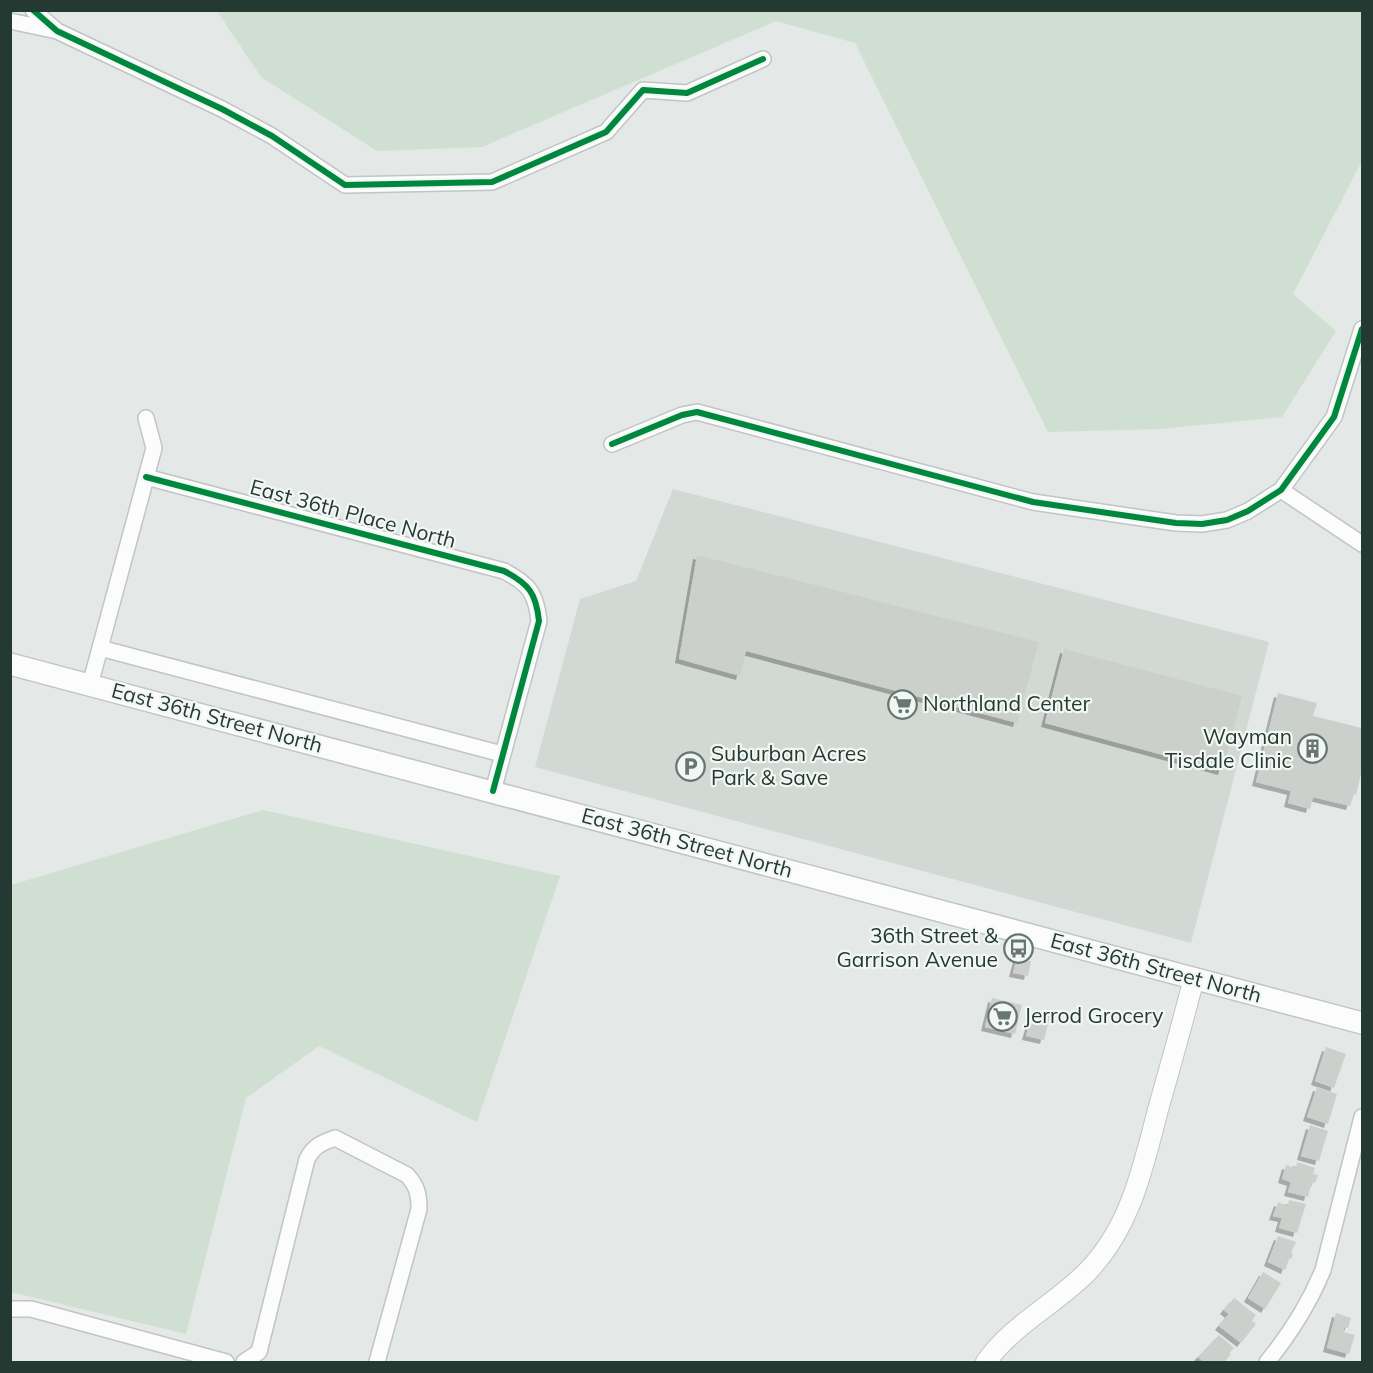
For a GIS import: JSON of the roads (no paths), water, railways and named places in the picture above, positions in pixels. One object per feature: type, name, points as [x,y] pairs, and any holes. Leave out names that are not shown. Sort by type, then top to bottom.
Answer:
[{"type":"main road","name":"East 36th Street North","points":[[10,664],[1362,1023]]},
{"type":"street","points":[[33,10],[57,32]]},
{"type":"street","points":[[10,21],[57,32],[222,109],[272,136],[345,185],[492,182],[606,132],[643,90],[687,93],[763,59]]},
{"type":"street","points":[[612,444],[682,415],[697,412],[1033,502],[1176,523],[1202,524],[1227,520],[1248,511],[1281,490],[1334,417],[1362,329]]},
{"type":"street","points":[[90,685],[154,448],[146,418]]},
{"type":"street","name":"East 36th Place North","points":[[146,477],[504,571],[520,580],[531,591],[537,604],[539,621],[502,754]]},
{"type":"street","points":[[1281,490],[1362,544]]},
{"type":"street","name":"East 36th Street North","points":[[100,648],[502,754]]},
{"type":"street","points":[[493,791],[502,754]]},
{"type":"street","points":[[986,1362],[1014,1332],[1087,1272],[1110,1244],[1129,1210],[1194,978]]},
{"type":"street","points":[[1267,1362],[1298,1321],[1323,1270],[1362,1117]]},
{"type":"street","points":[[244,1362],[259,1352],[307,1159],[312,1148],[335,1138],[407,1175],[415,1184],[419,1195],[419,1209],[377,1362]]},
{"type":"street","points":[[10,1309],[31,1309],[226,1362]]},
{"type":"place","name":"Northland Center","points":[[902,704]]},
{"type":"place","name":"Wayman Tisdale Clinic","points":[[1313,749]]},
{"type":"place","name":"Suburban Acres Park & Save","points":[[690,766]]},
{"type":"place","name":"36th Street & Garrison Avenue","points":[[1019,948]]},
{"type":"place","name":"Jerrod Grocery","points":[[1003,1016]]}]
